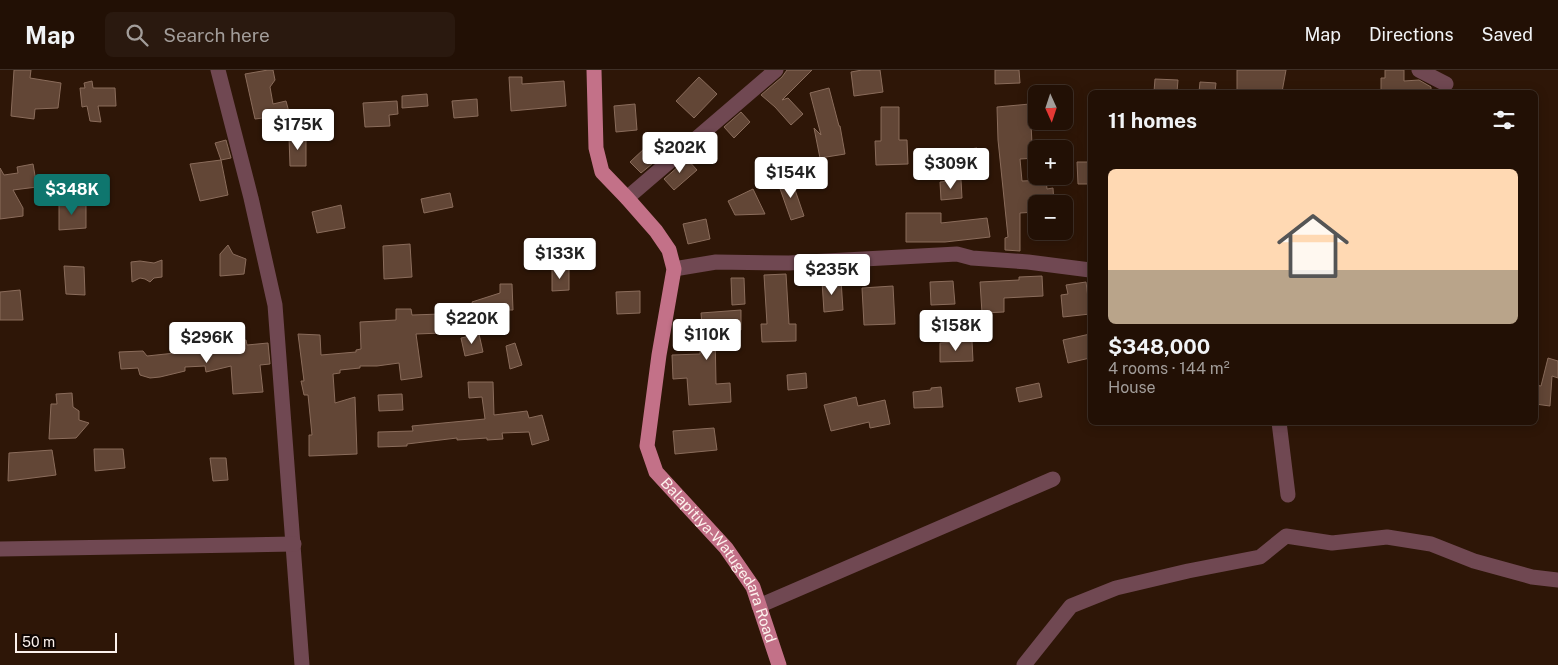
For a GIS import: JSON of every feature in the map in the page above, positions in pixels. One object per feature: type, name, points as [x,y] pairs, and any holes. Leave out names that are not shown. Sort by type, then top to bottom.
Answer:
[{"type":"main road","name":"Balapitiya-Watugedara Road","points":[[594,70],[596,148],[602,172],[656,231],[669,250],[674,268],[647,446],[656,472],[726,548],[753,587],[779,665]]},
{"type":"street","points":[[218,70],[252,198],[275,305],[302,665]]},
{"type":"street","points":[[627,198],[776,70]]},
{"type":"street","points":[[1419,70],[1446,84]]},
{"type":"street","points":[[674,268],[716,262],[789,263],[957,254],[972,258],[1028,262],[1088,270]]},
{"type":"street","points":[[1279,425],[1288,495]]},
{"type":"street","points":[[760,606],[1053,479]]},
{"type":"street","points":[[1024,665],[1071,606],[1116,588],[1260,557],[1286,536],[1332,543],[1387,537],[1431,544],[1474,561],[1532,577],[1558,580]]},
{"type":"street","points":[[0,549],[294,544]]},
{"type":"building","points":[[14,70],[31,70],[30,78],[61,83],[58,108],[35,109],[34,119],[11,116]]},
{"type":"building","points":[[273,70],[275,80],[270,87],[273,104],[286,101],[293,127],[266,135],[263,118],[255,119],[245,74]]},
{"type":"building","points":[[787,70],[812,70],[782,100],[788,98],[803,114],[791,125],[761,95],[782,77]]},
{"type":"building","points":[[880,70],[883,92],[854,96],[851,72]]},
{"type":"building","points":[[995,70],[1019,70],[1020,83],[995,84]]},
{"type":"building","points":[[1237,70],[1286,70],[1282,90],[1237,90]]},
{"type":"building","points":[[1385,70],[1404,70],[1404,81],[1419,80],[1431,87],[1431,90],[1381,90],[1381,78],[1385,78]]},
{"type":"building","points":[[509,77],[522,77],[522,84],[564,81],[566,106],[511,111]]},
{"type":"building","points":[[699,77],[717,94],[694,118],[676,101]]},
{"type":"building","points":[[1155,79],[1178,80],[1177,90],[1154,90]]},
{"type":"building","points":[[92,81],[93,88],[115,88],[116,106],[98,106],[101,122],[90,121],[87,106],[82,107],[80,88],[85,88],[84,83]]},
{"type":"building","points":[[1200,82],[1216,83],[1215,90],[1199,90]]},
{"type":"building","points":[[829,88],[840,126],[845,154],[820,158],[814,128],[821,135],[810,93]]},
{"type":"building","points":[[427,94],[428,106],[402,108],[402,96]]},
{"type":"building","points":[[477,99],[478,116],[454,118],[452,101]]},
{"type":"building","points":[[397,101],[398,114],[389,115],[390,126],[365,127],[363,103]]},
{"type":"building","points":[[635,104],[637,130],[616,132],[614,106]]},
{"type":"building","points":[[1028,104],[1028,130],[1031,130],[1032,140],[1028,140],[1028,158],[1020,159],[1022,181],[1028,181],[1028,185],[1047,185],[1047,189],[1053,188],[1053,195],[1028,195],[1028,212],[1020,213],[1020,251],[1005,250],[1005,238],[1008,237],[998,140],[997,107]]},
{"type":"building","points":[[881,107],[899,107],[899,140],[907,140],[908,164],[876,165],[875,141],[881,141]]},
{"type":"building","points":[[741,112],[750,122],[734,138],[724,127]]},
{"type":"building","points":[[662,132],[675,145],[641,173],[630,162]]},
{"type":"building","points":[[306,136],[306,166],[290,166],[289,137]]},
{"type":"building","points":[[226,140],[231,158],[221,160],[215,143]]},
{"type":"building","points":[[977,148],[980,166],[951,170],[948,152]]},
{"type":"building","points":[[687,159],[697,170],[674,190],[664,179]]},
{"type":"building","points":[[221,160],[228,195],[200,201],[190,164]]},
{"type":"building","points":[[1077,162],[1088,162],[1088,184],[1078,184]]},
{"type":"building","points":[[33,164],[37,187],[13,190],[23,208],[23,216],[0,219],[0,168],[4,175],[18,173],[17,167]]},
{"type":"building","points":[[791,178],[804,216],[791,220],[778,183]]},
{"type":"building","points":[[961,180],[962,198],[941,200],[940,182]]},
{"type":"building","points":[[753,189],[765,214],[735,215],[728,201]]},
{"type":"building","points":[[450,193],[453,207],[424,213],[421,199]]},
{"type":"building","points":[[86,202],[86,228],[59,230],[59,203]]},
{"type":"building","points":[[341,205],[345,228],[317,233],[312,212]]},
{"type":"building","points":[[906,213],[941,213],[941,223],[987,218],[990,237],[945,242],[906,242]]},
{"type":"building","points":[[706,219],[710,239],[688,244],[683,224]]},
{"type":"building","points":[[410,244],[412,277],[384,279],[383,246]]},
{"type":"building","points":[[228,245],[233,254],[246,259],[244,274],[220,276],[220,254]]},
{"type":"building","points":[[162,260],[162,277],[154,278],[150,282],[140,278],[132,282],[131,262],[154,263]]},
{"type":"building","points":[[64,266],[84,267],[85,295],[66,294]]},
{"type":"building","points":[[552,269],[569,269],[569,290],[552,291]]},
{"type":"building","points":[[786,274],[789,324],[796,324],[796,341],[762,342],[761,324],[767,324],[764,275]]},
{"type":"building","points":[[1042,276],[1043,296],[1004,298],[1004,312],[982,313],[980,282],[1019,280],[1019,277]]},
{"type":"building","points":[[731,278],[744,278],[745,304],[732,305]]},
{"type":"building","points":[[841,280],[843,310],[824,312],[822,281]]},
{"type":"building","points":[[953,281],[955,304],[931,305],[930,282]]},
{"type":"building","points":[[1086,282],[1088,314],[1063,317],[1061,295],[1068,294],[1066,285]]},
{"type":"building","points":[[500,284],[512,284],[513,310],[495,310],[497,315],[478,321],[472,302],[500,293]]},
{"type":"building","points":[[893,286],[895,324],[864,325],[862,288]]},
{"type":"building","points":[[20,290],[23,320],[0,320],[0,292]]},
{"type":"building","points":[[640,291],[640,313],[617,314],[616,292]]},
{"type":"building","points":[[396,309],[411,309],[412,315],[441,314],[442,333],[416,334],[422,377],[401,380],[399,363],[360,366],[360,368],[340,370],[340,373],[333,374],[335,403],[355,397],[357,454],[309,456],[309,435],[312,435],[308,395],[304,395],[301,381],[304,381],[298,334],[320,335],[321,355],[356,352],[356,350],[361,349],[360,322],[396,320]]},
{"type":"building","points":[[741,310],[741,330],[715,331],[716,384],[730,383],[731,402],[689,405],[687,378],[673,379],[672,355],[700,354],[700,351],[704,350],[701,313]]},
{"type":"building","points":[[479,334],[483,352],[465,356],[461,338]]},
{"type":"building","points":[[1088,334],[1088,358],[1068,363],[1063,340]]},
{"type":"building","points":[[246,340],[247,345],[268,343],[270,364],[260,365],[263,392],[233,394],[231,366],[206,372],[205,366],[185,367],[185,371],[150,378],[140,375],[138,368],[121,369],[119,352],[143,351],[147,356],[203,350],[203,352],[227,349],[226,341]]},
{"type":"building","points":[[972,341],[973,361],[940,362],[940,343]]},
{"type":"building","points":[[515,343],[522,365],[510,369],[506,346]]},
{"type":"building","points":[[1548,358],[1558,361],[1558,378],[1552,376],[1550,406],[1538,404],[1538,386],[1541,386]]},
{"type":"building","points":[[806,373],[807,388],[788,390],[787,375]]},
{"type":"building","points":[[468,382],[493,382],[494,415],[527,411],[529,418],[542,415],[549,440],[532,445],[529,432],[502,433],[503,439],[457,440],[457,438],[407,444],[407,446],[378,447],[378,432],[413,431],[412,426],[485,419],[482,397],[469,398]]},
{"type":"building","points":[[1039,383],[1042,397],[1019,402],[1016,388]]},
{"type":"building","points":[[941,387],[943,407],[914,408],[913,392]]},
{"type":"building","points":[[72,393],[73,407],[79,411],[79,420],[89,423],[76,438],[49,439],[51,404],[57,404],[56,394]]},
{"type":"building","points":[[402,394],[403,410],[379,411],[378,395]]},
{"type":"building","points":[[856,397],[858,406],[885,400],[890,424],[870,428],[869,422],[831,431],[824,405]]},
{"type":"building","points":[[714,428],[717,450],[675,454],[673,431]]},
{"type":"building","points":[[94,449],[123,449],[125,468],[95,471]]},
{"type":"building","points":[[52,450],[56,475],[8,481],[9,453]]},
{"type":"building","points":[[210,458],[226,458],[228,480],[213,481]]}]
